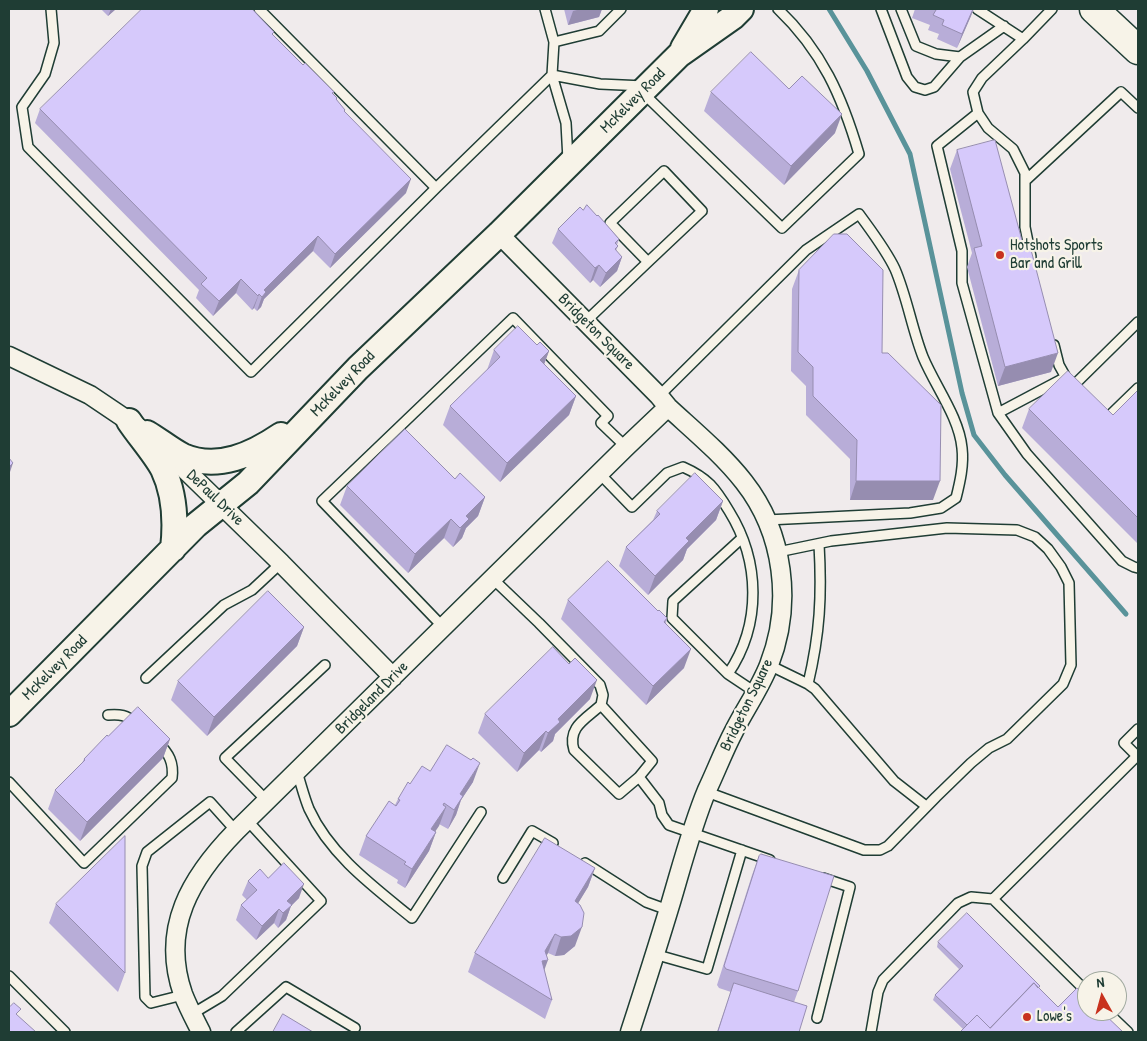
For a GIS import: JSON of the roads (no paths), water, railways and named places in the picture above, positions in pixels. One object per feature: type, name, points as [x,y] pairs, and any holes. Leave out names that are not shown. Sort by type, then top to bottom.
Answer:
[{"type":"main road","points":[[1094,9],[1138,50]]},
{"type":"street","name":"McKelvey Road","points":[[679,55],[706,9]]},
{"type":"street","name":"McKelvey Road","points":[[9,714],[196,525],[248,483],[358,368],[499,234],[679,55],[733,17],[741,9]]},
{"type":"street","name":"Bridgeton Square","points":[[499,234],[744,481],[767,520],[778,552],[781,571],[782,605],[778,639],[769,665],[729,741],[707,792],[692,833],[630,1032]]},
{"type":"street","name":"DePaul Drive","points":[[9,356],[90,395],[138,427],[222,504],[392,677]]},
{"type":"street","name":"Bridgeland Drive","points":[[201,1032],[183,995],[176,954],[177,936],[183,906],[197,876],[216,853],[267,801],[600,474],[626,447],[664,401]]},
{"type":"street","points":[[138,427],[184,456],[206,462],[235,460],[260,450],[316,412]]},
{"type":"street","points":[[138,427],[163,468],[169,486],[173,503],[175,528],[173,549]]},
{"type":"lane","points":[[51,9],[54,43],[48,66],[45,74],[22,107],[28,147],[251,372],[552,75]]},
{"type":"lane","points":[[259,9],[436,188]]},
{"type":"lane","points":[[545,9],[554,42],[552,75],[566,123],[569,165]]},
{"type":"lane","points":[[554,42],[599,31],[621,9]]},
{"type":"lane","points":[[552,75],[600,84],[645,89],[782,228],[859,154],[850,121],[826,67],[809,43],[778,9]]},
{"type":"lane","points":[[881,9],[907,77],[915,87],[925,90],[934,87],[960,57],[1004,26]]},
{"type":"lane","points":[[901,9],[916,46],[936,54],[960,57]]},
{"type":"lane","points":[[977,9],[1023,39]]},
{"type":"lane","points":[[1034,268],[1024,227],[1025,173],[1013,149],[988,128],[978,113],[973,92],[982,78],[1052,9]]},
{"type":"lane","points":[[1025,181],[1121,92],[1138,108]]},
{"type":"lane","points":[[978,113],[937,146],[962,251],[962,283],[998,413],[1026,454],[1122,561],[1138,568]]},
{"type":"lane","points":[[585,322],[702,211],[664,171],[610,223],[648,262]]},
{"type":"lane","points":[[664,401],[806,250],[860,214],[895,270],[923,356],[938,390],[953,416],[962,448],[961,478],[956,498],[941,508],[910,513],[767,520]]},
{"type":"lane","points":[[444,628],[322,501],[513,318],[608,416],[601,423],[626,447]]},
{"type":"lane","points":[[1051,336],[1059,365],[1076,390],[1138,322]]},
{"type":"lane","points":[[998,413],[1066,377]]},
{"type":"lane","points":[[1098,415],[1104,422],[1138,388]]},
{"type":"lane","points":[[600,474],[632,506],[667,473],[683,467],[700,474],[718,492],[736,522],[749,554],[753,582],[752,608],[745,645],[738,660],[728,674]]},
{"type":"lane","points":[[707,792],[864,850],[880,850],[888,846],[971,763],[989,748],[1007,739],[1063,684],[1071,665],[1069,583],[1061,567],[1048,549],[1035,537],[1017,530],[947,528],[819,544],[778,552]]},
{"type":"lane","points":[[742,538],[673,601],[672,618],[728,674],[755,692]]},
{"type":"lane","points":[[808,684],[816,652],[820,624],[819,544]]},
{"type":"lane","points":[[146,678],[224,605],[252,590],[281,563]]},
{"type":"lane","points":[[492,578],[539,622],[600,685],[603,694],[601,705],[573,730],[571,740],[574,750],[619,794],[639,777],[652,760],[601,705]]},
{"type":"lane","points":[[267,801],[226,758],[325,665]]},
{"type":"lane","points":[[769,665],[815,689],[894,781],[926,806]]},
{"type":"lane","points":[[9,782],[84,864],[172,778],[171,759],[164,748],[129,717],[119,714],[108,715]]},
{"type":"lane","points":[[993,899],[1138,757],[1124,743],[1138,729]]},
{"type":"lane","points":[[297,772],[309,808],[323,834],[364,879],[412,918],[481,812]]},
{"type":"lane","points":[[639,777],[659,803],[662,815],[669,825],[778,862]]},
{"type":"lane","points":[[183,995],[151,1003],[145,997],[142,866],[146,852],[210,802],[242,826],[321,901],[222,996],[192,1014]]},
{"type":"lane","points":[[503,878],[532,831],[558,846]]},
{"type":"lane","points":[[654,954],[707,969],[742,850]]},
{"type":"lane","points":[[575,857],[646,902],[668,910]]},
{"type":"lane","points":[[814,875],[850,887],[817,1018]]},
{"type":"lane","points":[[871,1032],[878,992],[884,980],[958,903],[971,897],[993,899],[1077,982]]},
{"type":"lane","points":[[9,976],[65,1032]]},
{"type":"lane","points":[[236,1032],[286,987],[355,1028]]},
{"type":"lane","points":[[1116,1021],[1128,1032]]},
{"type":"waterway","points":[[829,9],[867,71],[910,154],[962,393],[974,435],[1005,475],[1126,614]]},
{"type":"place","name":"Hotshots Sports Bar and Grill","points":[[1000,255]]},
{"type":"place","name":"Lowe's","points":[[1027,1017]]}]
